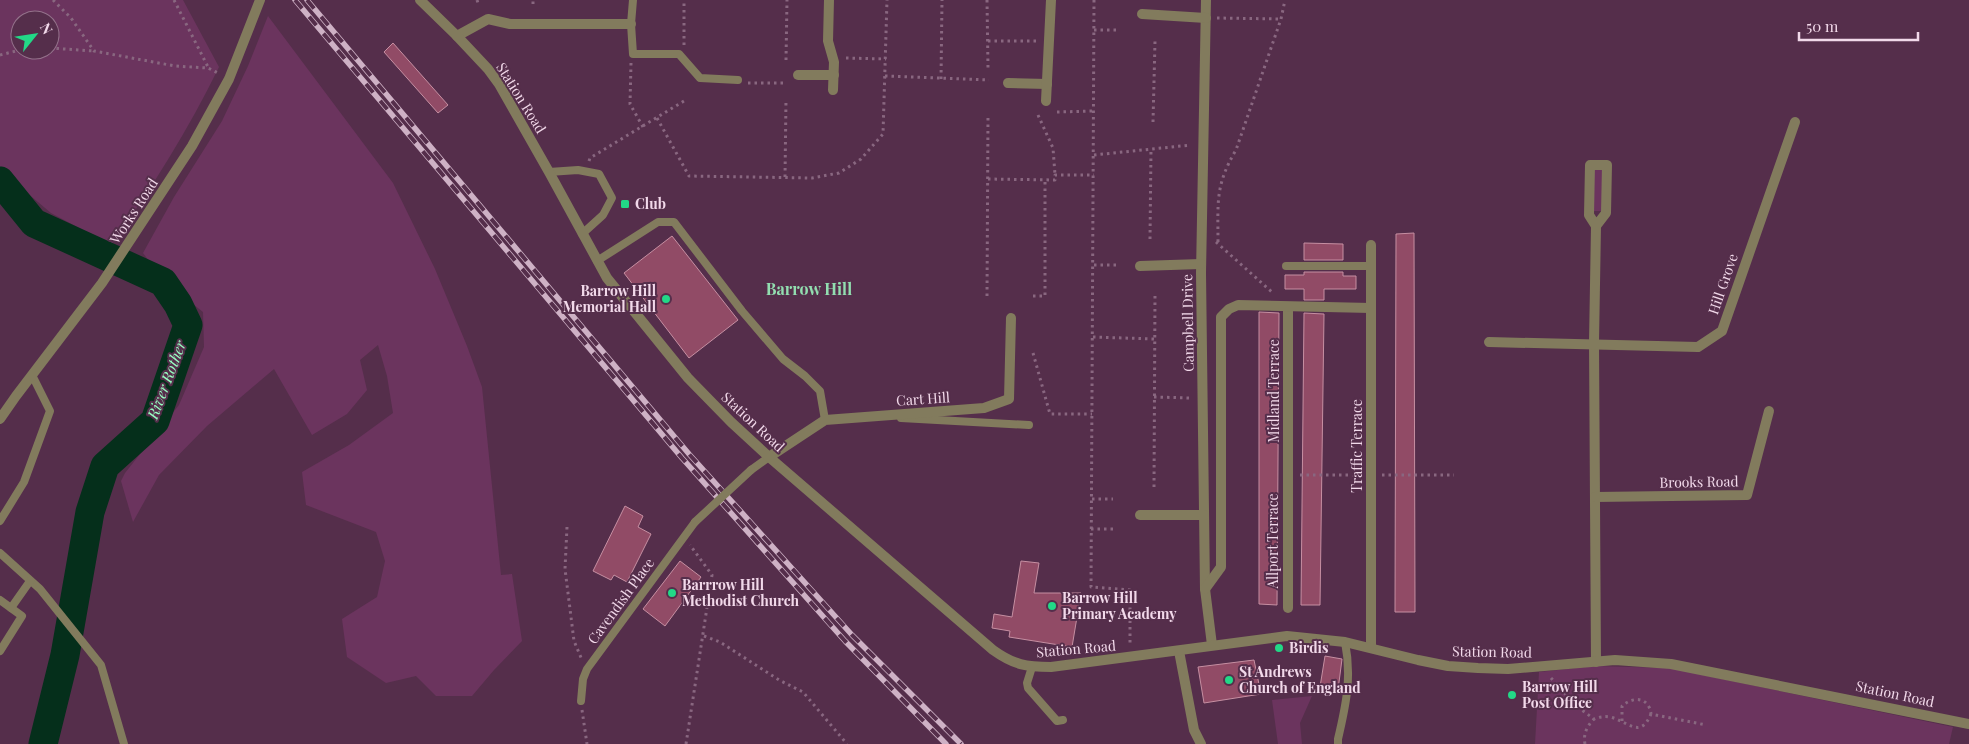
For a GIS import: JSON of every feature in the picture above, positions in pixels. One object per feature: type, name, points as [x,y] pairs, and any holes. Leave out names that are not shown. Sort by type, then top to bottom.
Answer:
[{"type":"street","name":"Works Road","points":[[0,419],[102,283],[192,146],[229,79],[260,0]]},
{"type":"street","name":"Station Road","points":[[420,0],[457,36],[488,69],[499,84],[607,278],[688,378],[730,422],[769,457],[993,650],[1015,663],[1032,667],[1050,667],[1288,636],[1345,642],[1448,666],[1508,669],[1596,662],[1643,661],[1672,664],[1969,724]]},
{"type":"street","points":[[829,0],[828,41],[834,62],[833,90]]},
{"type":"street","points":[[1046,101],[1051,0]]},
{"type":"street","name":"Campbell Drive","points":[[1206,0],[1201,264],[1205,588],[1212,645]]},
{"type":"street","points":[[1142,14],[1206,18]]},
{"type":"street","points":[[457,36],[488,19],[510,24],[631,24]]},
{"type":"street","points":[[798,75],[834,74]]},
{"type":"street","points":[[1008,84],[1047,84]]},
{"type":"street","name":"Hill Grove","points":[[1594,344],[1698,347],[1722,332],[1795,122]]},
{"type":"street","points":[[1596,226],[1606,213],[1607,165],[1590,165],[1589,215],[1596,226],[1594,344],[1596,662]]},
{"type":"street","name":"Traffic Terrace","points":[[1371,245],[1371,647]]},
{"type":"street","points":[[1140,266],[1201,264]]},
{"type":"street","points":[[1205,588],[1221,567],[1221,317],[1228,309],[1238,305],[1371,308]]},
{"type":"street","name":"Midland Terrace","points":[[1287,475],[1288,307]]},
{"type":"street","name":"Cart Hill","points":[[769,457],[825,420],[984,408],[1009,399],[1011,318]]},
{"type":"street","points":[[1489,342],[1594,344]]},
{"type":"street","name":"Brooks Road","points":[[1595,497],[1746,495],[1768,411]]},
{"type":"street","name":"Allport Terrace","points":[[1287,475],[1288,608]]},
{"type":"street","points":[[1140,515],[1204,515]]},
{"type":"street","points":[[1179,651],[1194,730],[1201,744]]},
{"type":"lane","points":[[633,0],[631,24],[633,54],[680,54],[700,78],[741,81]]},
{"type":"lane","points":[[549,172],[599,174],[612,198],[603,215],[582,234]]},
{"type":"lane","points":[[597,261],[658,222],[674,222],[742,311],[783,359],[805,376],[820,391],[825,420]]},
{"type":"lane","points":[[1286,266],[1371,266]]},
{"type":"lane","points":[[0,521],[24,482],[50,411],[32,375]]},
{"type":"lane","points":[[872,416],[1029,425]]},
{"type":"lane","name":"Cavendish Place","points":[[581,700],[583,680],[587,669],[683,536],[695,522],[751,470],[769,457]]},
{"type":"lane","points":[[0,553],[40,589],[101,665],[124,744]]},
{"type":"lane","points":[[11,608],[30,581]]},
{"type":"lane","points":[[0,600],[22,616],[0,650]]},
{"type":"lane","points":[[1338,744],[1349,687],[1348,656],[1345,642]]},
{"type":"lane","points":[[1032,667],[1027,683],[1028,688],[1057,721],[1063,720]]},
{"type":"path","points":[[53,0],[71,18],[94,51]]},
{"type":"path","points":[[60,49],[94,51],[175,66],[208,68],[174,0]]},
{"type":"path","points":[[684,0],[684,60]]},
{"type":"path","points":[[786,0],[786,60]]},
{"type":"path","points":[[658,118],[689,176],[812,178],[839,173],[861,159],[883,134],[887,0]]},
{"type":"path","points":[[941,79],[942,0]]},
{"type":"path","points":[[988,0],[988,68]]},
{"type":"path","points":[[1094,0],[1091,588],[1130,590],[1130,658]]},
{"type":"path","points":[[1285,0],[1281,19],[1236,150],[1226,168],[1218,192],[1218,242],[1288,307]]},
{"type":"path","points":[[1206,18],[1281,19]]},
{"type":"path","points":[[1094,30],[1117,30]]},
{"type":"path","points":[[988,41],[1038,42]]},
{"type":"path","points":[[1153,122],[1155,41]]},
{"type":"path","points":[[846,58],[886,59]]},
{"type":"path","points":[[631,62],[630,104],[643,126]]},
{"type":"path","points":[[885,76],[989,80]]},
{"type":"path","points":[[741,81],[786,83]]},
{"type":"path","points":[[785,177],[786,99]]},
{"type":"path","points":[[586,172],[590,158],[684,101]]},
{"type":"path","points":[[1057,112],[1093,111]]},
{"type":"path","points":[[987,296],[988,115]]},
{"type":"path","points":[[988,179],[1055,180],[1053,148],[1038,115]]},
{"type":"path","points":[[1094,155],[1204,144]]},
{"type":"path","points":[[1150,239],[1151,149]]},
{"type":"path","points":[[1055,175],[1094,175]]},
{"type":"path","points":[[1033,296],[1045,296],[1045,180]]},
{"type":"path","points":[[1094,265],[1116,265]]},
{"type":"path","points":[[1154,486],[1155,294]]},
{"type":"path","points":[[1093,337],[1155,338]]},
{"type":"path","points":[[1033,353],[1050,414],[1092,414]]},
{"type":"path","points":[[1154,397],[1203,398]]},
{"type":"path","points":[[1092,499],[1113,499]]},
{"type":"path","points":[[567,527],[565,568],[574,641],[587,669]]},
{"type":"path","points":[[1091,529],[1114,529]]},
{"type":"path","points":[[683,536],[712,575],[686,744]]},
{"type":"path","points":[[704,636],[720,642],[779,680],[803,692],[847,744]]},
{"type":"path","points":[[1545,666],[1557,685],[1575,704],[1594,719]]},
{"type":"path","points":[[1585,744],[1584,736],[1588,725],[1594,719],[1610,717],[1636,729],[1642,727],[1648,721],[1651,714],[1645,701],[1636,698],[1628,700],[1622,706],[1622,721]]},
{"type":"path","points":[[581,700],[587,744]]},
{"type":"path","points":[[1651,714],[1706,725]]},
{"type":"shaded area","points":[[0,0],[183,0],[219,67],[169,158],[111,245],[51,213],[0,170]]},
{"type":"shaded area","points":[[268,16],[393,183],[435,269],[482,387],[501,575],[512,574],[522,641],[472,696],[436,696],[416,676],[386,683],[347,657],[342,619],[377,597],[385,561],[376,532],[306,505],[302,472],[349,445],[393,413],[387,376],[378,345],[360,360],[367,390],[347,414],[312,435],[274,369],[207,426],[159,475],[133,522],[121,481],[125,473],[179,405],[204,347],[203,312],[164,281],[143,253],[174,197],[222,121],[248,66]]},
{"type":"shaded area","points":[[1594,168],[1603,168],[1602,211],[1594,211]]},
{"type":"shaded area","points":[[1595,666],[1669,668],[1953,727],[1949,744],[1535,744],[1539,672]]},
{"type":"shaded area","points":[[1312,696],[1300,723],[1302,744],[1278,744],[1272,700]]},
{"type":"building","points":[[393,43],[448,105],[438,113],[384,52]]},
{"type":"building","points":[[1414,233],[1415,612],[1395,612],[1396,234]]},
{"type":"building","points":[[672,236],[738,320],[689,358],[624,273]]},
{"type":"building","points":[[1304,243],[1343,244],[1343,260],[1304,260]]},
{"type":"building","points":[[1304,272],[1343,272],[1343,276],[1356,276],[1356,289],[1324,289],[1324,300],[1304,300],[1304,289],[1285,289],[1285,275],[1304,275]]},
{"type":"building","points":[[1259,312],[1279,313],[1277,605],[1259,604]]},
{"type":"building","points":[[1304,313],[1324,314],[1320,605],[1301,605]]},
{"type":"building","points":[[625,506],[643,516],[638,527],[651,534],[627,582],[614,575],[611,580],[593,571]]},
{"type":"building","name":"Barrrow Hill Methodist Church","points":[[680,561],[701,577],[665,626],[643,609]]},
{"type":"building","points":[[1021,561],[1039,563],[1034,593],[1081,593],[1072,647],[1009,637],[1010,631],[992,628],[994,614],[1012,617]]},
{"type":"building","points":[[1325,656],[1342,659],[1338,690],[1320,687]]},
{"type":"building","name":"St Andrews Church of England","points":[[1254,660],[1261,694],[1204,703],[1198,667]]},
{"type":"waterway","name":"River Rother","points":[[0,181],[34,223],[163,282],[178,304],[188,325],[155,421],[105,466],[90,512],[65,655],[43,744]]},
{"type":"railway","points":[[295,0],[682,458],[845,641],[946,744]]},
{"type":"railway","points":[[307,0],[689,454],[852,635],[961,744]]},
{"type":"place","name":"Club","points":[[625,204]]},
{"type":"place","name":"Barrow Hill Memorial Hall","points":[[666,299]]},
{"type":"place","name":"Barrrow Hill Methodist Church","points":[[672,593]]},
{"type":"place","name":"Barrow Hill Primary Academy","points":[[1052,606]]},
{"type":"place","name":"Birdis","points":[[1279,648]]},
{"type":"place","name":"St Andrews Church of England","points":[[1229,680]]},
{"type":"place","name":"Barrow Hill Post Office","points":[[1512,695]]},
{"type":"district","name":"Barrow Hill","points":[[809,289]]}]
